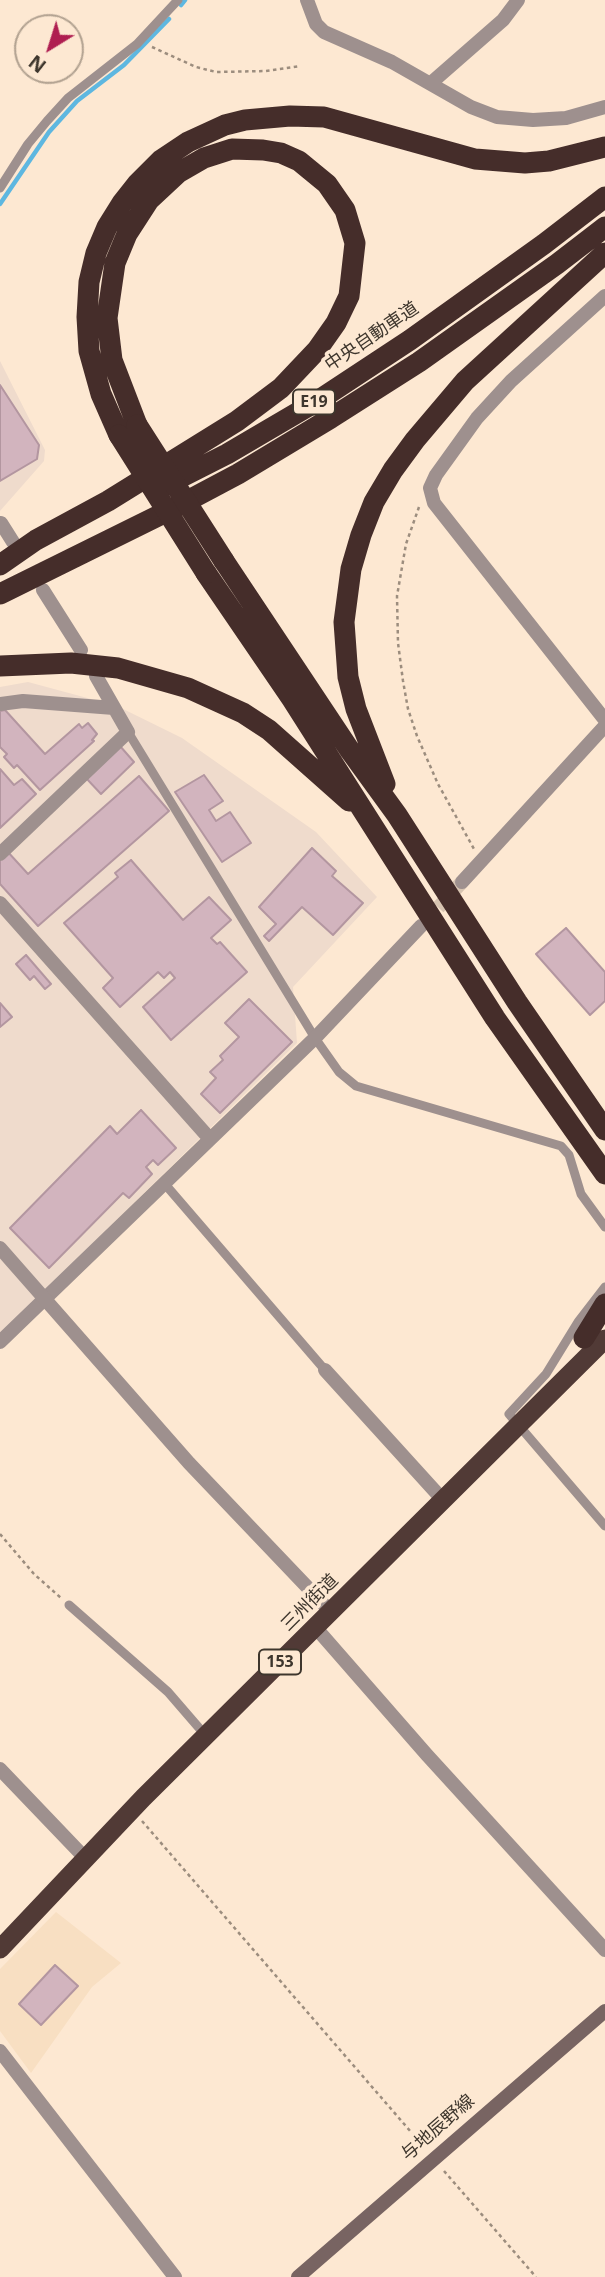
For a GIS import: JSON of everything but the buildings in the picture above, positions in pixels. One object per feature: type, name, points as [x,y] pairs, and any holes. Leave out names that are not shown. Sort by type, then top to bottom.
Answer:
[{"type":"highway","points":[[605,147],[537,162],[475,159],[324,117],[290,116],[245,120],[225,125],[188,142],[161,160],[122,203],[107,226],[96,253],[89,282],[87,317],[89,351],[101,394],[128,430],[215,567],[292,699],[495,1018],[605,1174]]},
{"type":"highway","points":[[0,567],[36,540],[108,501],[237,421],[281,388],[317,350],[349,296],[355,243],[345,210],[336,196],[327,184],[299,161],[281,153],[263,150],[232,149],[212,155],[189,166],[168,181],[149,200],[134,223],[115,263],[107,318],[112,360],[128,430]]},
{"type":"highway","name":"中央自動車道","points":[[0,567],[227,454],[318,400],[421,332],[605,197]]},
{"type":"highway","name":"E19","points":[[0,594],[106,543],[238,474],[331,418],[430,355],[605,227]]},
{"type":"highway","points":[[397,815],[356,709],[348,677],[344,622],[346,596],[361,535],[374,502],[393,470],[465,381],[605,253]]},
{"type":"highway","points":[[215,567],[397,815],[517,1002],[605,1130]]},
{"type":"highway","points":[[0,666],[71,663],[106,667],[188,688],[243,713],[269,730],[369,819]]},
{"type":"highway","points":[[594,1339],[605,1304]]},
{"type":"highway","name":"三州街道","points":[[0,1950],[132,1810],[563,1378],[594,1339],[605,1317]]},
{"type":"main road","name":"与地辰野線","points":[[298,2277],[605,2011]]},
{"type":"street","points":[[307,0],[316,24],[324,32],[392,62],[471,107],[497,117],[533,120],[566,118],[605,107]]},
{"type":"street","points":[[431,83],[503,20],[518,0]]},
{"type":"street","points":[[605,296],[511,381],[477,418],[436,475],[430,488],[435,503],[605,720]]},
{"type":"street","points":[[1,523],[13,542]]},
{"type":"street","points":[[43,590],[81,650]]},
{"type":"street","points":[[0,854],[128,732],[96,676]]},
{"type":"street","points":[[0,704],[23,701],[114,708]]},
{"type":"street","points":[[462,882],[605,726]]},
{"type":"street","points":[[0,903],[210,1139]]},
{"type":"street","points":[[0,1342],[316,1038],[421,926]]},
{"type":"street","points":[[0,1248],[189,1463],[331,1612]]},
{"type":"street","points":[[326,1370],[443,1500]]},
{"type":"street","points":[[316,1628],[427,1755],[605,1950]]},
{"type":"street","points":[[0,1769],[86,1859]]},
{"type":"street","points":[[0,2051],[175,2277]]},
{"type":"lane","points":[[0,188],[28,144],[68,98],[136,44],[178,0]]},
{"type":"lane","points":[[128,732],[339,1072],[356,1086],[561,1146],[569,1155],[581,1194],[605,1227]]},
{"type":"lane","points":[[164,1183],[326,1370]]},
{"type":"lane","points":[[605,1287],[578,1322],[546,1374],[509,1415],[605,1526]]},
{"type":"lane","points":[[69,1605],[168,1692],[206,1736]]},
{"type":"path","points":[[152,47],[196,67],[216,72],[266,71],[300,66]]},
{"type":"path","points":[[430,488],[423,496],[406,544],[397,596],[398,643],[403,681],[417,736],[438,784],[480,861]]},
{"type":"path","points":[[0,1534],[34,1574],[69,1605]]},
{"type":"path","points":[[132,1810],[536,2277]]},
{"type":"shaded area","points":[[0,361],[45,450],[44,461],[0,511]]},
{"type":"shaded area","points":[[28,682],[117,706],[182,738],[316,832],[377,897],[293,987],[297,1043],[0,1334],[0,687]]},
{"type":"shaded area","points":[[56,1912],[121,1963],[92,1987],[31,2073],[0,2031],[0,1969]]},
{"type":"waterway","points":[[181,5],[185,0]]},
{"type":"waterway","points":[[0,204],[49,132],[77,101],[124,65],[169,19]]},
{"type":"tunnel","points":[[424,923],[462,882]]}]
